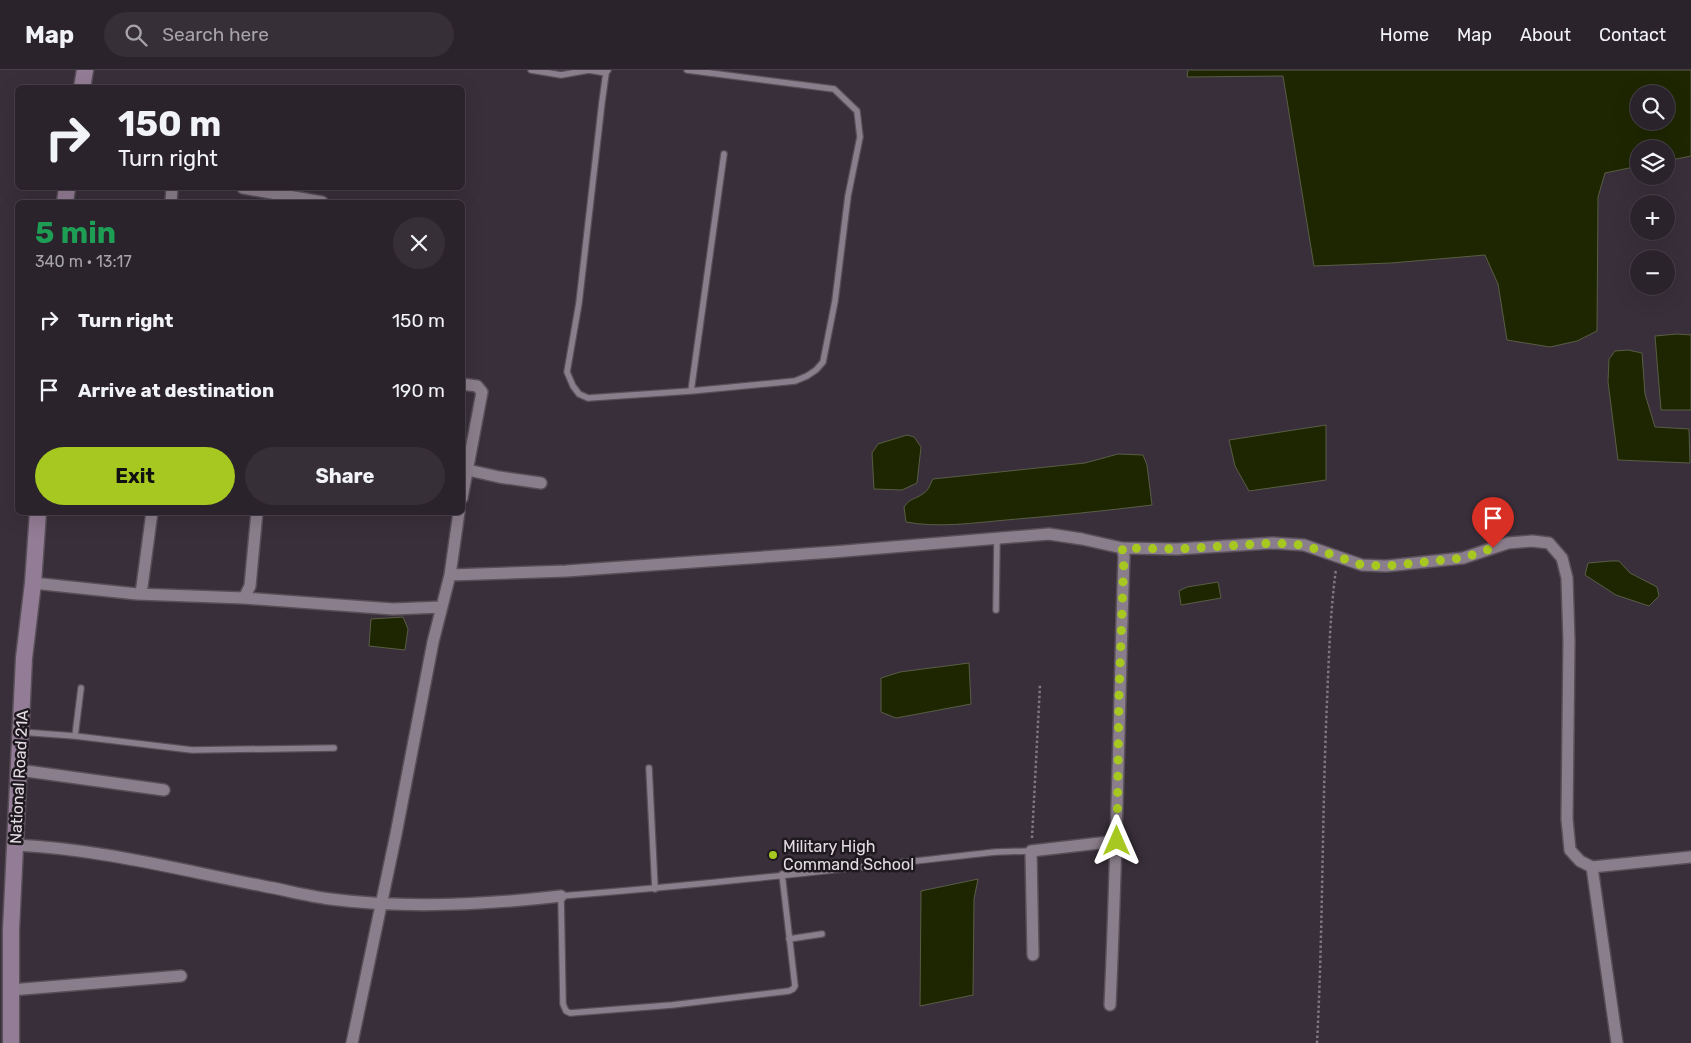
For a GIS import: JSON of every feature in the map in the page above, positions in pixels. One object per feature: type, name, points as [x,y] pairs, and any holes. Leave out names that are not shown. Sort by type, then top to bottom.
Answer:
[{"type":"street","points":[[82,85],[85,70]]},
{"type":"street","points":[[254,190],[311,200]]},
{"type":"street","points":[[465,384],[477,386],[482,392],[465,484]]},
{"type":"street","points":[[468,470],[498,477],[541,483]]},
{"type":"street","name":"National Road 21A","points":[[11,1043],[11,930],[24,658],[33,582],[38,515]]},
{"type":"street","points":[[141,594],[152,515]]},
{"type":"street","points":[[244,598],[250,586],[257,515]]},
{"type":"street","points":[[352,1043],[382,905],[433,642],[450,576],[459,515]]},
{"type":"street","points":[[450,576],[566,571],[1049,534],[1122,548],[1177,549],[1273,543],[1304,545],[1362,565],[1386,566],[1463,558],[1508,543],[1532,541],[1549,544],[1562,558],[1566,578],[1569,641],[1567,819],[1570,850],[1580,861],[1592,867],[1691,857]]},
{"type":"street","points":[[1110,1005],[1117,841],[1119,695],[1124,556],[1122,548]]},
{"type":"street","points":[[33,582],[141,594],[244,598],[393,609],[442,607]]},
{"type":"street","points":[[20,770],[164,790]]},
{"type":"street","points":[[1033,954],[1031,851],[1117,841]]},
{"type":"street","points":[[16,844],[49,846],[90,852],[328,899],[382,905],[446,906],[561,896]]},
{"type":"street","points":[[1592,867],[1617,1043]]},
{"type":"street","points":[[11,990],[181,976]]},
{"type":"lane","points":[[531,70],[561,75],[588,70],[607,72],[579,303],[567,372],[579,394],[588,398],[795,381],[816,370],[823,362],[835,301],[848,196],[860,137],[857,112],[834,89],[687,70]]},
{"type":"lane","points":[[690,391],[724,154]]},
{"type":"lane","points":[[996,610],[997,538]]},
{"type":"lane","points":[[75,736],[81,688]]},
{"type":"lane","points":[[21,732],[75,736],[192,750],[334,748]]},
{"type":"lane","points":[[649,768],[655,889]]},
{"type":"lane","points":[[782,874],[794,989],[672,1004],[566,1012],[563,1004],[561,896],[655,889],[782,874],[996,852],[1031,851]]},
{"type":"lane","points":[[789,938],[822,934]]},
{"type":"path","points":[[1317,1043],[1325,742],[1332,602],[1337,557]]},
{"type":"path","points":[[1031,851],[1040,685]]},
{"type":"shaded area","points":[[1188,70],[1691,70],[1691,156],[1675,159],[1675,140],[1630,140],[1630,168],[1605,173],[1598,197],[1597,331],[1577,341],[1550,347],[1507,340],[1498,284],[1485,255],[1391,263],[1314,266],[1283,76],[1187,77]]},
{"type":"shaded area","points":[[1691,335],[1691,410],[1661,410],[1655,336]]},
{"type":"shaded area","points":[[1628,350],[1642,353],[1645,394],[1655,427],[1689,429],[1690,463],[1618,460],[1608,382],[1609,359],[1615,351]]},
{"type":"shaded area","points":[[1326,425],[1326,480],[1249,491],[1235,466],[1229,440]]},
{"type":"shaded area","points":[[907,435],[914,437],[921,447],[917,483],[902,490],[874,489],[872,453],[878,444]]},
{"type":"shaded area","points":[[1118,454],[1143,455],[1147,465],[1152,505],[968,524],[930,525],[906,522],[904,507],[926,492],[933,479],[1085,463]]},
{"type":"shaded area","points":[[1619,561],[1630,573],[1657,587],[1659,596],[1649,606],[1616,595],[1585,575],[1588,563]]},
{"type":"shaded area","points":[[1218,582],[1221,598],[1181,605],[1179,591],[1187,587]]},
{"type":"shaded area","points":[[403,617],[408,629],[405,650],[369,646],[371,619]]},
{"type":"shaded area","points":[[969,663],[971,704],[896,718],[881,712],[881,678],[900,672]]},
{"type":"shaded area","points":[[978,879],[974,899],[973,995],[920,1006],[921,891]]},
{"type":"place","name":"Military High Command School","points":[[773,855]]},
{"type":"route","points":[[1117,841],[1119,695],[1124,556],[1122,548],[1177,549],[1273,543],[1304,545],[1331,556],[1362,565],[1386,566],[1430,563],[1463,558],[1493,548]]}]
